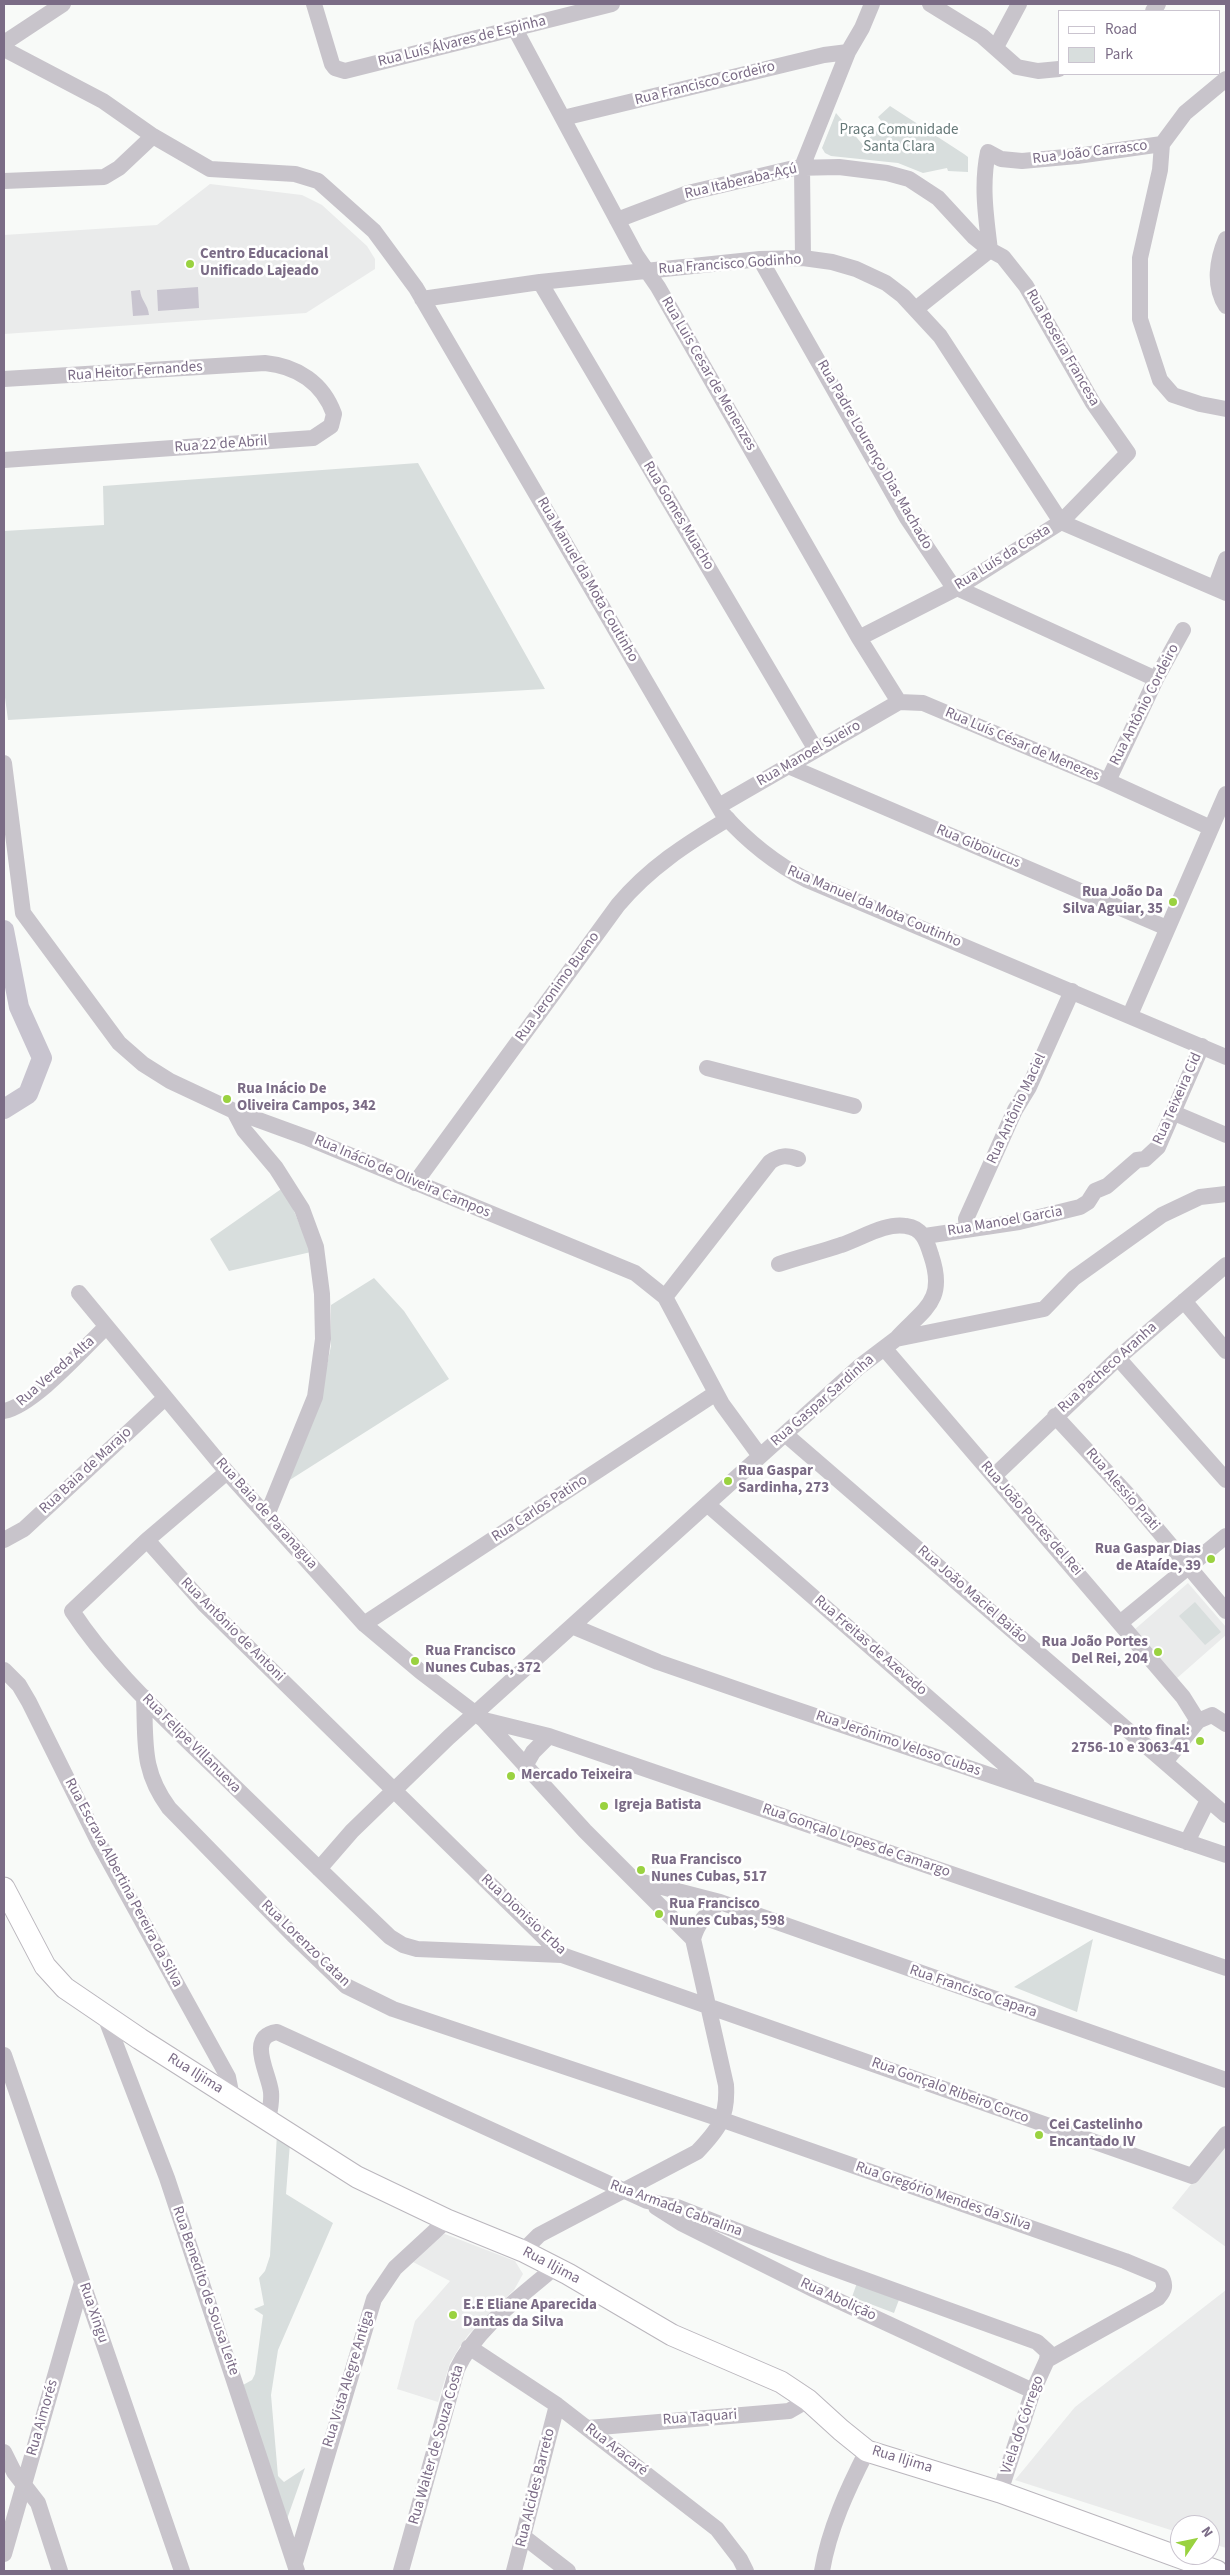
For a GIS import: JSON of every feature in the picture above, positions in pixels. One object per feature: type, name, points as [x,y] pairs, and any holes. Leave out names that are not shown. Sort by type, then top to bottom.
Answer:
[{"type":"main road","name":"Rua Iljima","points":[[4,1888],[45,1966],[64,1988],[357,2177],[447,2220],[523,2251],[555,2267],[672,2335],[781,2382],[808,2400],[841,2430],[867,2450],[1000,2492],[1207,2570]]},
{"type":"street","points":[[4,44],[63,4]]},
{"type":"street","name":"Rua Luís Álvares de Espinha","points":[[314,4],[332,64],[340,70],[352,70],[612,4]]},
{"type":"street","points":[[803,258],[802,167],[848,52],[862,28],[872,4]]},
{"type":"street","points":[[930,4],[996,47],[1017,68],[1038,72],[1058,69]]},
{"type":"street","points":[[996,47],[1020,4]]},
{"type":"street","name":"Rua Luis Cesar de Menenzes","points":[[515,29],[617,220],[646,271],[663,296],[859,638]]},
{"type":"street","name":"Rua Manuel da Mota Coutinho","points":[[4,49],[103,101],[153,136],[210,169],[295,174],[318,181],[374,231],[396,259],[422,299],[724,812],[751,843],[774,862],[807,880],[1226,1056]]},
{"type":"street","name":"Rua Francisco Cordeiro","points":[[563,118],[824,55],[848,52]]},
{"type":"street","name":"Rua João Carrasco","points":[[990,250],[984,197],[984,177],[988,152],[1002,159],[1022,161],[1077,156],[1162,144],[1185,113],[1226,79]]},
{"type":"street","points":[[4,181],[104,177],[119,168],[153,136]]},
{"type":"street","points":[[1162,144],[1158,178],[1140,258],[1140,319],[1152,361],[1160,380],[1173,395],[1200,404],[1226,409]]},
{"type":"street","name":"Rua Itaberaba-Açú","points":[[617,220],[688,193],[762,174],[802,167],[839,167],[887,173],[908,178],[938,198],[974,237],[990,250]]},
{"type":"street","points":[[1226,239],[1220,253],[1218,273],[1219,295],[1226,306]]},
{"type":"street","points":[[917,308],[990,250]]},
{"type":"street","name":"Rua Roseira Francesa","points":[[990,250],[1004,257],[1026,286],[1093,403],[1128,453]]},
{"type":"street","name":"Rua Francisco Godinho","points":[[422,299],[540,282],[760,260],[803,258],[832,262],[856,269],[886,283],[917,308],[940,336],[1061,522]]},
{"type":"street","name":"Rua Padre Lourenço Dias Machado","points":[[760,260],[907,518],[950,582],[957,588],[1156,679]]},
{"type":"street","name":"Rua Gomes Muacho","points":[[540,282],[816,750]]},
{"type":"street","name":"Rua Heitor Fernandes","points":[[4,379],[265,362]]},
{"type":"street","name":"Rua 22 de Abril","points":[[4,460],[313,438],[331,426],[334,414],[322,391],[292,368],[265,362]]},
{"type":"street","name":"Rua Luís da Costa","points":[[859,638],[957,588],[1061,522],[1128,453]]},
{"type":"street","points":[[1061,522],[1221,591],[1226,559]]},
{"type":"street","name":"Rua Antônio Cordeiro","points":[[1108,781],[1156,679],[1183,630]]},
{"type":"street","points":[[859,638],[899,702]]},
{"type":"street","name":"Rua Manoel Sueiro","points":[[724,812],[788,766],[899,702]]},
{"type":"street","name":"Rua Luís César de Menezes","points":[[899,702],[923,703],[1108,781],[1211,828]]},
{"type":"street","name":"Rua Inácio de Oliveira Campos","points":[[4,763],[23,913],[119,1043],[143,1064],[170,1081],[234,1111],[308,1138],[508,1222],[601,1257],[635,1273],[665,1297],[716,1393],[760,1456]]},
{"type":"street","name":"Rua Giboiucus","points":[[788,766],[1168,928]]},
{"type":"street","points":[[1130,1015],[1226,794]]},
{"type":"street","name":"Rua Jeronimo Bueno","points":[[415,1183],[634,885],[724,812]]},
{"type":"street","name":"Rua Antônio Maciel","points":[[967,1228],[966,1219],[1015,1110],[1028,1087],[1072,991]]},
{"type":"street","name":"Rua Teixeira Cid","points":[[1154,1151],[1163,1138],[1202,1046]]},
{"type":"street","points":[[707,1068],[854,1106]]},
{"type":"street","points":[[234,1111],[244,1130],[276,1168],[302,1209],[316,1247],[322,1294],[323,1339],[315,1398],[267,1515]]},
{"type":"street","points":[[1174,1113],[1226,1134]]},
{"type":"street","name":"Rua Manoel Garcia","points":[[925,1236],[967,1228],[1019,1222],[1080,1208],[1088,1202],[1095,1191],[1107,1186],[1137,1160],[1145,1159],[1154,1151]]},
{"type":"street","points":[[665,1297],[770,1162],[787,1156],[798,1159]]},
{"type":"street","name":"Rua Gaspar Sardinha","points":[[394,1791],[480,1716],[572,1626],[858,1367],[890,1344],[1044,1309],[1074,1278],[1162,1215],[1200,1196],[1226,1194]]},
{"type":"street","points":[[779,1264],[840,1246],[894,1225],[912,1227],[925,1236],[935,1269],[935,1291],[926,1311],[890,1344]]},
{"type":"street","name":"Rua Pacheco Aranha","points":[[994,1476],[1118,1358],[1226,1265]]},
{"type":"street","name":"Rua Baia de Paranagua","points":[[78,1293],[227,1472],[364,1624],[421,1672],[480,1716]]},
{"type":"street","points":[[1184,1301],[1226,1351]]},
{"type":"street","name":"Rua Vereda Alta","points":[[4,1412],[13,1409],[33,1396],[106,1327]]},
{"type":"street","name":"Rua João Portes del Rei","points":[[890,1344],[994,1476],[1192,1708],[1198,1721]]},
{"type":"street","points":[[1118,1358],[1226,1480]]},
{"type":"street","name":"Rua Carlos Patino","points":[[364,1624],[716,1393]]},
{"type":"street","name":"Rua Baia de Marajo","points":[[4,1540],[24,1529],[165,1398]]},
{"type":"street","name":"Rua Alessio Prati","points":[[1055,1416],[1129,1496],[1226,1611]]},
{"type":"street","name":"Rua João Maciel Baião","points":[[785,1434],[1226,1815]]},
{"type":"street","points":[[147,1540],[227,1472]]},
{"type":"street","name":"Rua Freitas de Azevedo","points":[[707,1504],[1032,1789]]},
{"type":"street","points":[[1120,1623],[1226,1536]]},
{"type":"street","name":"Rua Felipe Villanueva","points":[[147,1540],[72,1611],[104,1654],[144,1697],[390,1937],[403,1945],[416,1948],[562,1955]]},
{"type":"street","name":"Rua Antônio de Antoni","points":[[147,1540],[204,1604],[394,1791]]},
{"type":"street","name":"Rua Jerônimo Veloso Cubas","points":[[572,1626],[676,1668],[1226,1855]]},
{"type":"street","name":"Rua Escrava Albertina Pereira da Silva","points":[[5,1672],[19,1685],[29,1702],[99,1843],[228,2077],[232,2097]]},
{"type":"street","name":"Rua Lorenzo Catan","points":[[144,1697],[146,1764],[156,1790],[169,1808],[346,1986],[393,2009],[723,2120]]},
{"type":"street","points":[[1165,1762],[1198,1721],[1212,1715],[1226,1724]]},
{"type":"street","points":[[480,1716],[584,1831],[693,1939]]},
{"type":"street","name":"Rua Gonçalo Lopes de Camargo","points":[[480,1716],[549,1736],[1226,1968]]},
{"type":"street","points":[[525,1766],[533,1752],[549,1736]]},
{"type":"street","points":[[319,1869],[352,1831],[394,1791]]},
{"type":"street","name":"Rua Dionisio Erba","points":[[394,1791],[562,1955],[708,2006]]},
{"type":"street","points":[[1187,1842],[1208,1800]]},
{"type":"street","name":"Rua Francisco Capara","points":[[635,1880],[720,1902],[1226,2080]]},
{"type":"street","points":[[523,2251],[539,2235],[697,2152],[714,2135],[723,2120],[727,2102],[726,2085],[693,1939],[697,1926],[704,1916],[720,1902]]},
{"type":"street","name":"Rua Gonçalo Ribeiro Corco","points":[[708,2006],[1192,2176],[1226,2134]]},
{"type":"street","name":"Rua Benedito de Sousa Leite","points":[[104,2014],[167,2178],[296,2567]]},
{"type":"street","name":"Rua Armada Cabralina","points":[[268,2119],[272,2106],[271,2092],[260,2048],[263,2039],[270,2033],[277,2032],[647,2201],[678,2207],[824,2265],[1037,2342],[1048,2352],[1047,2360]]},
{"type":"street","name":"Rua Xingu","points":[[4,2056],[182,2571]]},
{"type":"street","name":"Rua Gregório Mendes da Silva","points":[[723,2120],[1125,2261],[1162,2276],[1165,2283],[1164,2292],[1158,2298],[1047,2360]]},
{"type":"street","name":"Rua Abolição","points":[[647,2201],[682,2223],[815,2290],[1033,2391]]},
{"type":"street","name":"Rua Vista Alegre Antiga","points":[[296,2567],[374,2299],[395,2268],[447,2220]]},
{"type":"street","name":"Rua Walter de Souza Costa","points":[[401,2571],[457,2369],[469,2348],[505,2312],[555,2267]]},
{"type":"street","name":"Rua Aimorés","points":[[4,2554],[82,2282]]},
{"type":"street","name":"Rua Aracaré","points":[[469,2348],[557,2405],[717,2528],[740,2559],[746,2571]]},
{"type":"street","name":"Viela do Córrego","points":[[1000,2492],[1033,2391],[1047,2360]]},
{"type":"street","name":"Rua Taquari","points":[[588,2428],[789,2411],[808,2400]]},
{"type":"street","name":"Rua Alcides Barreto","points":[[514,2571],[557,2405]]},
{"type":"street","points":[[822,2571],[824,2554],[850,2486],[867,2450]]},
{"type":"street","points":[[4,2452],[14,2472],[38,2503],[60,2571]]},
{"type":"street","points":[[524,2537],[568,2571]]},
{"type":"shaded area","name":"Centro Educacional Unificado Lajeado","points":[[210,184],[302,195],[322,205],[367,246],[375,259],[375,269],[306,313],[4,334],[4,235],[157,225]]},
{"type":"shaded area","points":[[198,287],[199,308],[158,311],[157,290]]},
{"type":"shaded area","points":[[140,290],[149,315],[133,316],[131,291]]},
{"type":"shaded area","points":[[1188,1583],[1226,1627],[1226,1635],[1176,1679],[1134,1630]]},
{"type":"shaded area","points":[[1226,2141],[1226,2247],[1172,2208]]},
{"type":"shaded area","name":"E.E Eliane Aparecida Dantas da Silva","points":[[445,2234],[515,2261],[523,2274],[514,2290],[469,2334],[459,2348],[450,2363],[438,2402],[397,2389],[415,2321],[450,2281],[413,2262],[439,2236]]},
{"type":"shaded area","points":[[1226,2290],[1226,2548],[1220,2546],[1220,2515],[1170,2515],[1170,2530],[1015,2480],[1075,2407]]},
{"type":"green space","name":"Praça Comunidade Santa Clara","points":[[890,106],[968,157],[968,172],[948,171],[947,168],[923,173],[898,163],[831,156],[825,153],[822,148],[836,113],[863,145],[883,123],[878,117]]},
{"type":"green space","points":[[418,463],[545,689],[8,720],[4,690],[4,531],[104,525],[103,486]]},
{"type":"green space","points":[[284,1187],[311,1252],[229,1271],[210,1239]]},
{"type":"green space","points":[[374,1278],[404,1311],[449,1379],[285,1483],[323,1383],[331,1346],[331,1305]]},
{"type":"green space","points":[[1195,1602],[1221,1632],[1205,1645],[1179,1616]]},
{"type":"green space","points":[[1093,1939],[1077,2012],[1014,1987]]},
{"type":"green space","points":[[277,2134],[290,2143],[286,2194],[333,2223],[278,2350],[271,2395],[278,2476],[284,2482],[305,2468],[287,2519],[243,2385],[252,2380],[255,2374],[263,2315],[254,2309],[264,2305],[259,2278],[265,2271],[270,2256]]},
{"type":"green space","points":[[858,2280],[900,2297],[894,2313],[852,2297]]},
{"type":"waterway","points":[[4,930],[19,1007],[42,1058],[28,1094],[4,1109]]},
{"type":"place","name":"Centro Educacional Unificado Lajeado","points":[[190,264]]},
{"type":"place","name":"Rua João Da Silva Aguiar, 35","points":[[1173,902]]},
{"type":"place","name":"Rua Inácio De Oliveira Campos, 342","points":[[227,1099]]},
{"type":"place","name":"Rua Gaspar Sardinha, 273","points":[[728,1481]]},
{"type":"place","name":"Rua Gaspar Dias de Ataíde, 39","points":[[1211,1559]]},
{"type":"place","name":"Rua João Portes Del Rei, 204","points":[[1158,1652]]},
{"type":"place","name":"Rua Francisco Nunes Cubas, 372","points":[[415,1661]]},
{"type":"place","name":"Ponto final: 2756-10 e 3063-41","points":[[1200,1741]]},
{"type":"place","name":"Mercado Teixeira","points":[[511,1776]]},
{"type":"place","name":"Igreja Batista","points":[[604,1806]]},
{"type":"place","name":"Rua Francisco Nunes Cubas, 517","points":[[641,1870]]},
{"type":"place","name":"Rua Francisco Nunes Cubas, 598","points":[[659,1914]]},
{"type":"place","name":"Cei Castelinho Encantado IV","points":[[1039,2135]]},
{"type":"place","name":"E.E Eliane Aparecida Dantas da Silva","points":[[453,2315]]}]
